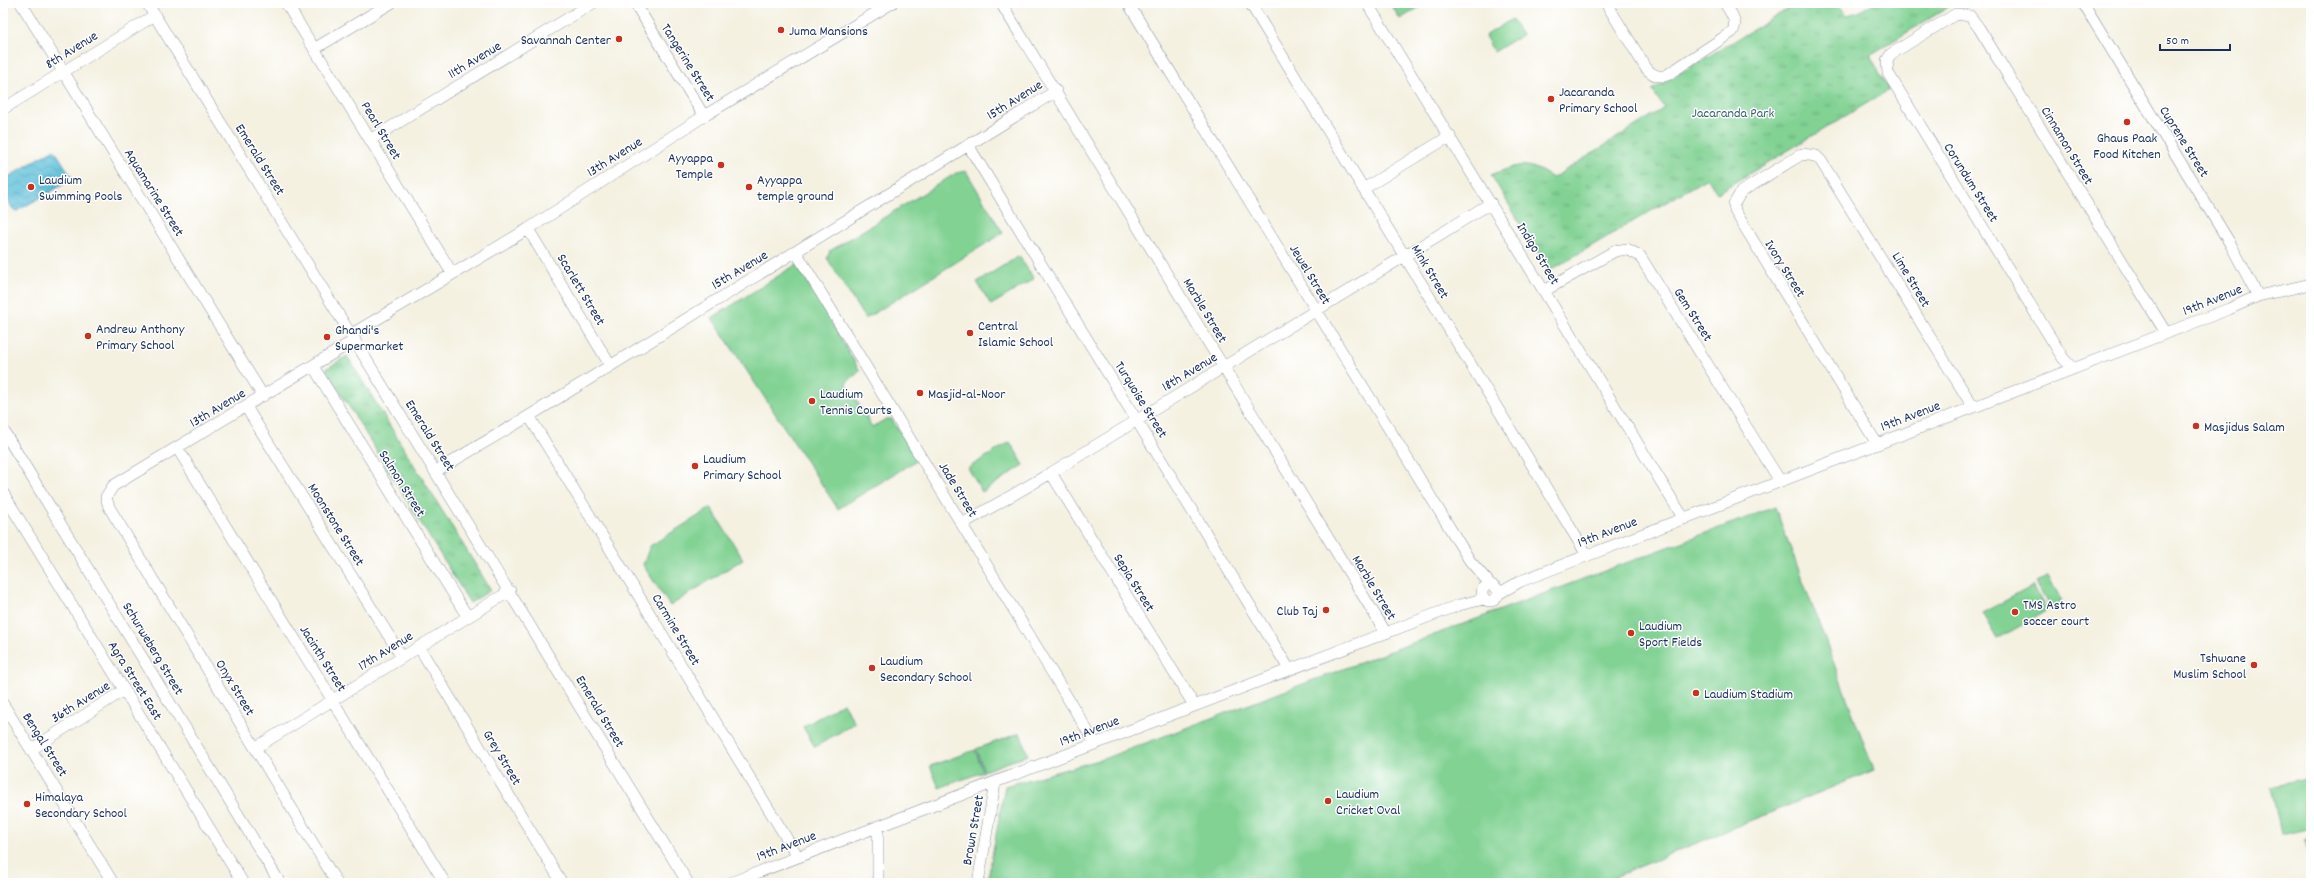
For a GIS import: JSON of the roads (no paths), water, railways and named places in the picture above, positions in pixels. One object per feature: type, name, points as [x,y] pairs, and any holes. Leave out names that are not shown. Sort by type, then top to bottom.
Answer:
[{"type":"street","name":"Aquamarine Street","points":[[21,3],[263,396]]},
{"type":"street","name":"Emerald Street","points":[[147,3],[354,337],[688,883]]},
{"type":"street","name":"Pearl Street","points":[[286,3],[452,273]]},
{"type":"street","points":[[314,49],[390,3]]},
{"type":"street","name":"11th Avenue","points":[[370,140],[593,3]]},
{"type":"street","name":"Tangerine Street","points":[[635,3],[704,116]]},
{"type":"street","name":"Marble Street","points":[[1001,3],[1386,633]]},
{"type":"street","name":"Jewel Street","points":[[1128,3],[1488,590]]},
{"type":"street","name":"Mink Street","points":[[1250,3],[1587,555]]},
{"type":"street","name":"Indigo Street","points":[[1367,3],[1684,519]]},
{"type":"street","points":[[1606,3],[1646,68],[1655,76],[1667,75],[1732,32],[1735,28],[1734,21],[1725,3]]},
{"type":"street","name":"Cuprene Street","points":[[2083,3],[2231,245],[2258,296]]},
{"type":"street","name":"13th Avenue","points":[[109,507],[106,497],[113,486],[178,449],[246,407],[312,366],[452,273],[528,229],[704,116],[889,4]]},
{"type":"street","name":"Cinnamon Street","points":[[1924,32],[1956,14],[1970,16],[1975,22],[2166,333]]},
{"type":"street","name":"8th Avenue","points":[[3,109],[154,15]]},
{"type":"street","name":"Corundum Street","points":[[1924,32],[1891,54],[1887,60],[1888,73],[2069,370]]},
{"type":"street","name":"15th Avenue","points":[[436,471],[529,416],[1056,91]]},
{"type":"street","points":[[1363,189],[1450,136]]},
{"type":"street","name":"Turquoise Street","points":[[968,145],[1138,419],[1289,669]]},
{"type":"street","name":"Ivory Street","points":[[1825,167],[1816,156],[1802,154],[1741,192],[1734,204],[1735,211],[1877,444]]},
{"type":"street","name":"Lime Street","points":[[1825,167],[1973,407]]},
{"type":"street","name":"18th Avenue","points":[[962,524],[1051,473],[1403,255],[1491,203]]},
{"type":"street","name":"Scarlett Street","points":[[528,229],[610,365]]},
{"type":"street","name":"Gem Street","points":[[1544,291],[1615,250],[1627,248],[1640,256],[1780,481]]},
{"type":"street","name":"Jade Street","points":[[796,252],[1096,743]]},
{"type":"street","name":"19th Avenue","points":[[730,883],[744,880],[798,856],[1459,605],[1488,590],[1521,581],[1684,519],[2258,296],[2311,284]]},
{"type":"street","name":"Salmon Street","points":[[312,366],[467,616]]},
{"type":"street","name":"Moonstone Street","points":[[246,407],[402,657]]},
{"type":"street","name":"Carmine Street","points":[[529,416],[798,856]]},
{"type":"street","name":"Schurweberg Street","points":[[3,430],[280,883]]},
{"type":"street","name":"Jacinth Street","points":[[178,449],[445,883]]},
{"type":"street","name":"Sepia Street","points":[[1051,473],[1194,706]]},
{"type":"street","name":"Agra Street East","points":[[3,494],[243,883]]},
{"type":"street","name":"Onyx Street","points":[[109,507],[337,883]]},
{"type":"street","name":"17th Avenue","points":[[255,748],[333,701],[467,616],[510,591]]},
{"type":"street","name":"Grey Street","points":[[419,647],[562,883]]},
{"type":"street","name":"36th Avenue","points":[[32,749],[124,690]]},
{"type":"street","name":"Bengal Street","points":[[3,704],[113,883]]},
{"type":"street","name":"Brown Street","points":[[978,883],[995,782]]},
{"type":"street","points":[[878,826],[878,883]]},
{"type":"water","name":"Laudium Swimming Pools","points":[[54,149],[73,179],[15,212],[3,194],[3,180]]},
{"type":"place","name":"Juma Mansions","points":[[781,30]]},
{"type":"place","name":"Savannah Center","points":[[619,39]]},
{"type":"place","name":"Jacaranda Primary School","points":[[1551,99]]},
{"type":"place","name":"Ghaus Paak Food Kitchen","points":[[2127,122]]},
{"type":"place","name":"Ayyappa Temple","points":[[721,165]]},
{"type":"place","name":"Laudium Swimming Pools","points":[[31,187]]},
{"type":"place","name":"Ayyappa temple ground","points":[[749,187]]},
{"type":"place","name":"Central Islamic School","points":[[970,333]]},
{"type":"place","name":"Andrew Anthony Primary School","points":[[88,336]]},
{"type":"place","name":"Ghandi's Supermarket","points":[[327,337]]},
{"type":"place","name":"Masjid-al-Noor","points":[[920,393]]},
{"type":"place","name":"Laudium Tennis Courts","points":[[812,401]]},
{"type":"place","name":"Masjidus Salam","points":[[2196,426]]},
{"type":"place","name":"Laudium Primary School","points":[[695,466]]},
{"type":"place","name":"Club Taj","points":[[1326,610]]},
{"type":"place","name":"TMS Astro soccer court","points":[[2015,612]]},
{"type":"place","name":"Laudium Sport Fields","points":[[1631,633]]},
{"type":"place","name":"Tshwane Muslim School","points":[[2254,665]]},
{"type":"place","name":"Laudium Secondary School","points":[[872,668]]},
{"type":"place","name":"Laudium Stadium","points":[[1696,693]]},
{"type":"place","name":"Laudium Cricket Oval","points":[[1328,801]]},
{"type":"place","name":"Himalaya Secondary School","points":[[27,804]]},
{"type":"park label","name":"Jacaranda Park","points":[[1733,112]]}]
